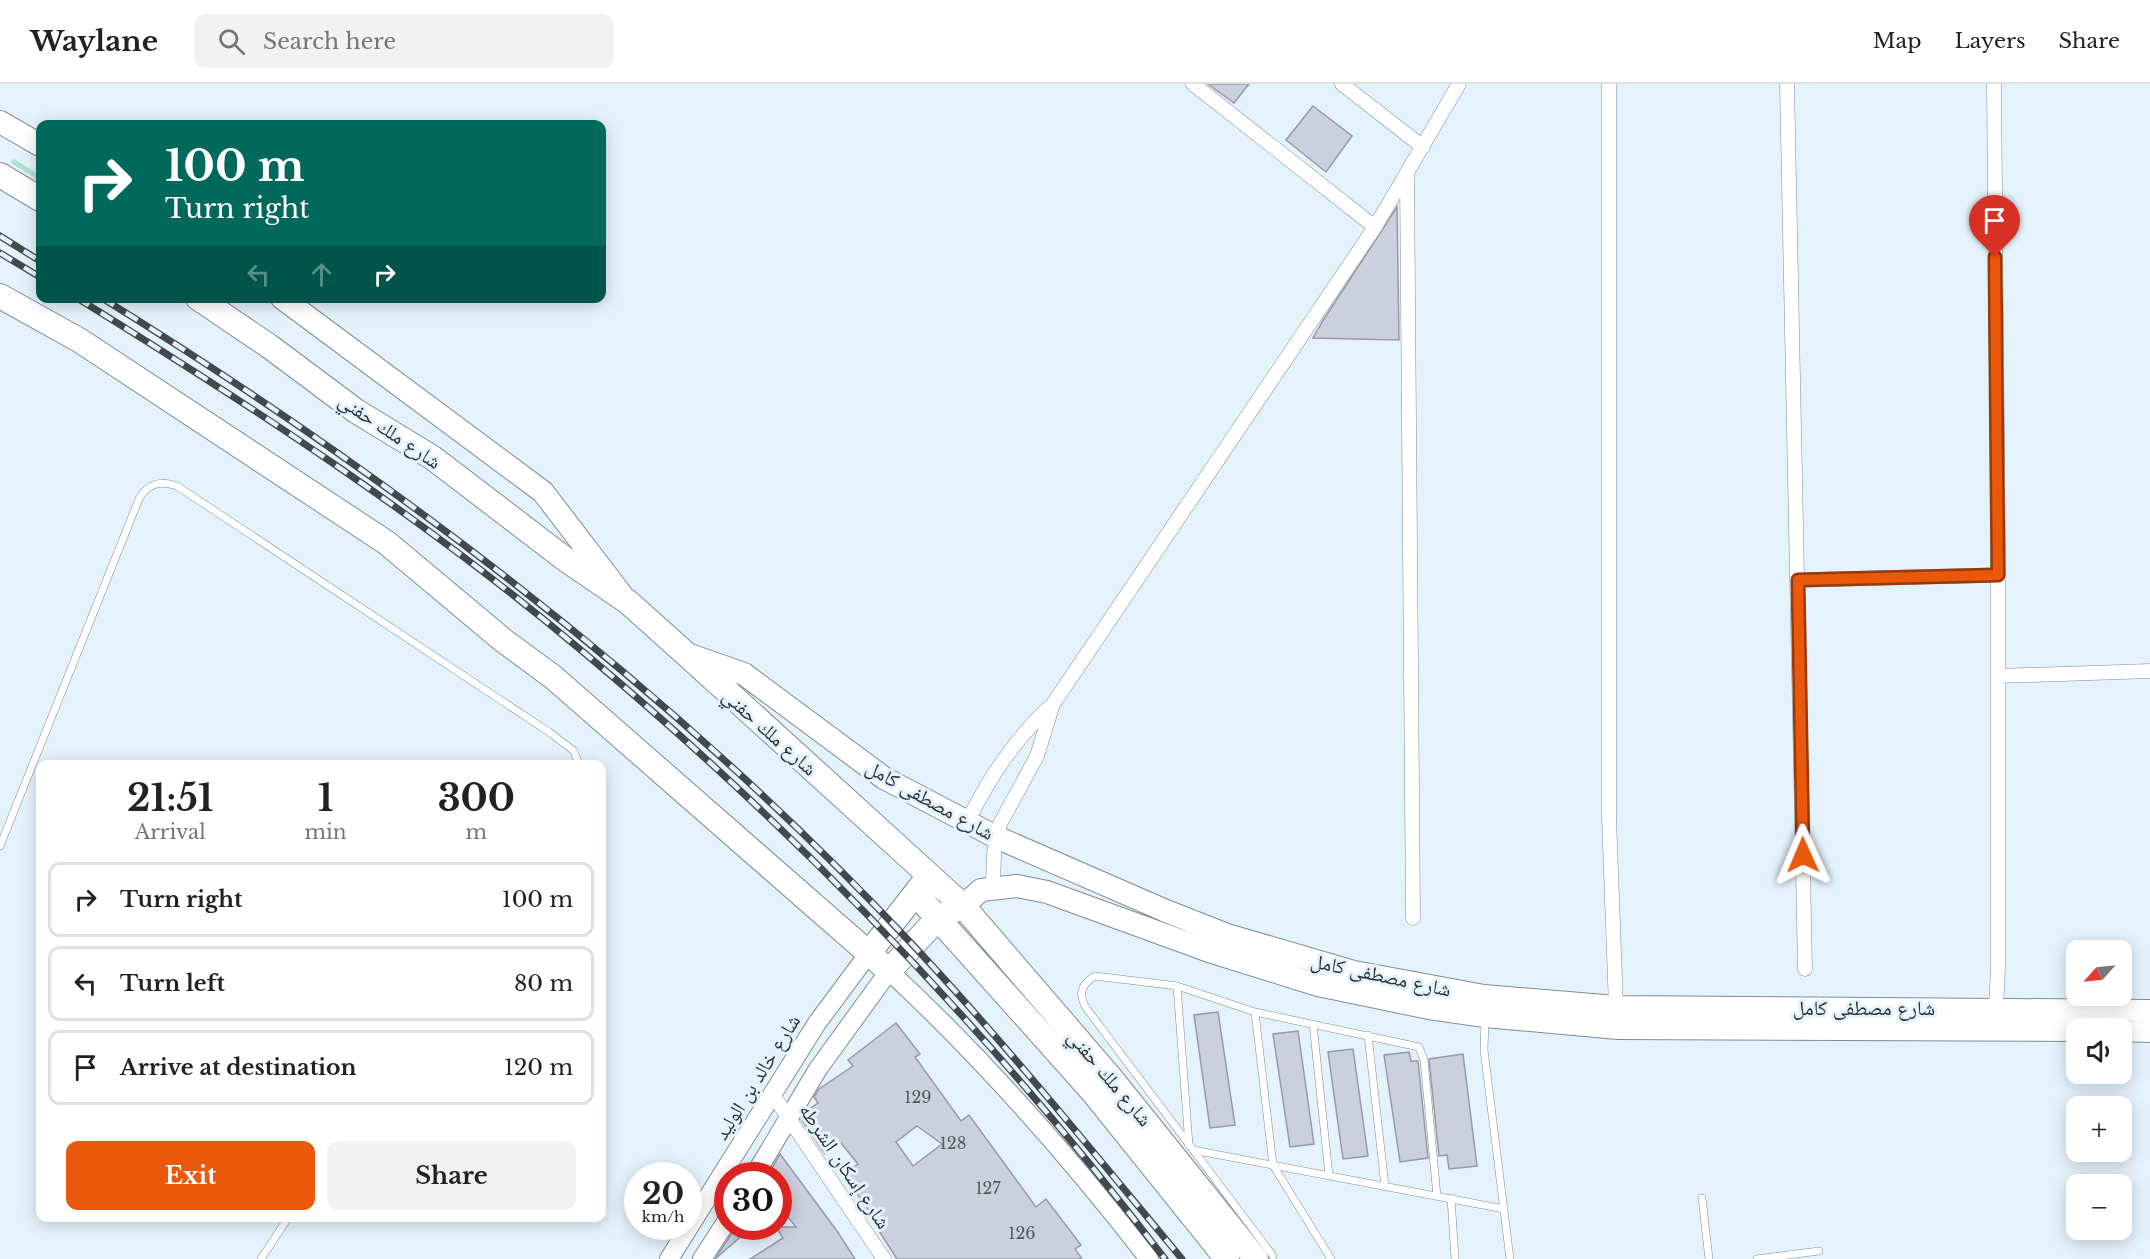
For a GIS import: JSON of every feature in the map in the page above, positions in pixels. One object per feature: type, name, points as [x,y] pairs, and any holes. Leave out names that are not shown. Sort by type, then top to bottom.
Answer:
[{"type":"highway","points":[[0,175],[36,197]]},
{"type":"highway","points":[[0,296],[79,340],[387,543],[504,641],[553,677],[889,971],[938,918],[963,906]]},
{"type":"highway","name":"شارع ملك حفني","points":[[205,303],[269,346],[356,411],[433,458],[546,545],[628,602],[686,654],[922,885],[963,906],[1265,1257]]},
{"type":"highway","points":[[869,953],[922,885]]},
{"type":"highway","name":"شارع ملك حفني","points":[[922,885],[938,918],[1093,1092],[1227,1259]]},
{"type":"main road","points":[[0,122],[36,143]]},
{"type":"main road","points":[[289,303],[543,492],[628,602]]},
{"type":"main road","name":"شارع مصطفى كامل","points":[[686,654],[744,674],[884,778],[971,815],[1166,911],[1290,955],[1354,972],[1484,996],[1616,1007],[2150,1011]]},
{"type":"main road","name":"شارع مصطفى كامل","points":[[993,886],[1017,886],[1047,892],[1220,955],[1318,985],[1418,1006],[1485,1016],[1618,1028],[2066,1030]]},
{"type":"main road","points":[[963,906],[981,890],[993,886]]},
{"type":"main road","points":[[2132,1030],[2150,1030]]},
{"type":"street","points":[[1193,84],[1375,227]]},
{"type":"street","points":[[1342,84],[1423,147]]},
{"type":"street","points":[[971,815],[983,790],[1014,743],[1053,704],[1375,227],[1459,84]]},
{"type":"street","points":[[1609,84],[1609,817],[1616,1007]]},
{"type":"street","points":[[1787,84],[1805,969]]},
{"type":"street","points":[[1994,84],[1998,575],[1998,969],[1996,1009]]},
{"type":"street","points":[[1407,175],[1413,918]]},
{"type":"street","points":[[1798,580],[1998,575]]},
{"type":"street","points":[[1998,676],[2150,671]]},
{"type":"street","points":[[993,886],[998,830],[1037,756],[1053,704]]},
{"type":"street","name":"شارع خالد بن الوليد","points":[[671,1258],[817,1023],[869,953]]},
{"type":"street","points":[[763,1162],[818,1069],[889,971],[955,1035],[1027,1113],[1149,1259]]},
{"type":"street","name":"شارع إسكان الشرطه","points":[[773,1095],[884,1259]]},
{"type":"street","points":[[702,1259],[714,1240]]},
{"type":"lane","points":[[0,846],[139,500],[147,488],[160,483],[177,486],[549,732],[574,751],[577,760]]},
{"type":"lane","points":[[1265,1257],[1191,1148],[1082,1001],[1081,990],[1086,981],[1095,976],[1177,986],[1255,1012],[1413,1044],[1423,1053],[1437,1196]]},
{"type":"lane","points":[[1177,986],[1191,1148]]},
{"type":"lane","points":[[1255,1012],[1273,1165],[1332,1259]]},
{"type":"lane","points":[[1485,1016],[1484,1050],[1510,1259]]},
{"type":"lane","points":[[1313,1024],[1329,1175]]},
{"type":"lane","points":[[1368,1035],[1385,1186]]},
{"type":"lane","points":[[1191,1148],[1504,1209]]},
{"type":"lane","points":[[1451,1198],[1455,1259]]},
{"type":"lane","points":[[1702,1198],[1709,1259]]},
{"type":"lane","points":[[261,1259],[285,1222]]},
{"type":"lane","points":[[1756,1259],[1819,1251]]},
{"type":"building","points":[[1208,84],[1249,84],[1234,103]]},
{"type":"building","points":[[1313,106],[1352,136],[1326,172],[1286,140]]},
{"type":"building","points":[[1397,207],[1399,340],[1313,338],[1322,322]]},
{"type":"building","points":[[1218,1012],[1235,1125],[1210,1128],[1194,1015]]},
{"type":"building","points":[[896,1023],[920,1054],[915,1057],[961,1121],[969,1115],[1036,1207],[1046,1199],[1081,1245],[1075,1249],[1082,1259],[897,1259],[879,1231],[882,1229],[843,1174],[858,1164],[841,1143],[825,1154],[801,1119],[806,1111],[818,1103],[814,1097],[819,1089],[853,1066],[848,1060]],"holes":[[[917,1126],[942,1144],[913,1166],[896,1142]]]},
{"type":"building","points":[[1298,1031],[1314,1144],[1290,1147],[1273,1034]]},
{"type":"building","points":[[1353,1049],[1368,1156],[1343,1159],[1328,1052]]},
{"type":"building","points":[[1409,1052],[1411,1061],[1418,1061],[1428,1158],[1400,1162],[1384,1055]]},
{"type":"building","points":[[1463,1054],[1477,1166],[1449,1169],[1447,1155],[1439,1156],[1429,1059]]},
{"type":"building","points":[[780,1154],[786,1162],[775,1162]]},
{"type":"building","points":[[792,1170],[855,1259],[750,1259],[780,1240],[792,1240],[792,1227],[796,1227],[792,1222]]},
{"type":"building","points":[[727,1240],[737,1240],[715,1259]]},
{"type":"waterway","points":[[14,162],[36,176]]},
{"type":"railway","points":[[0,236],[36,258]]},
{"type":"railway","points":[[0,253],[36,275]]},
{"type":"railway","points":[[85,303],[272,422],[399,510],[522,602],[662,720],[816,864],[962,1016],[1100,1176],[1165,1259]]},
{"type":"railway","points":[[110,303],[211,367],[424,515],[528,594],[726,761],[820,850],[946,981],[1049,1099],[1182,1259]]},
{"type":"route","points":[[1803,855],[1798,580],[1998,575],[1995,257]]}]
